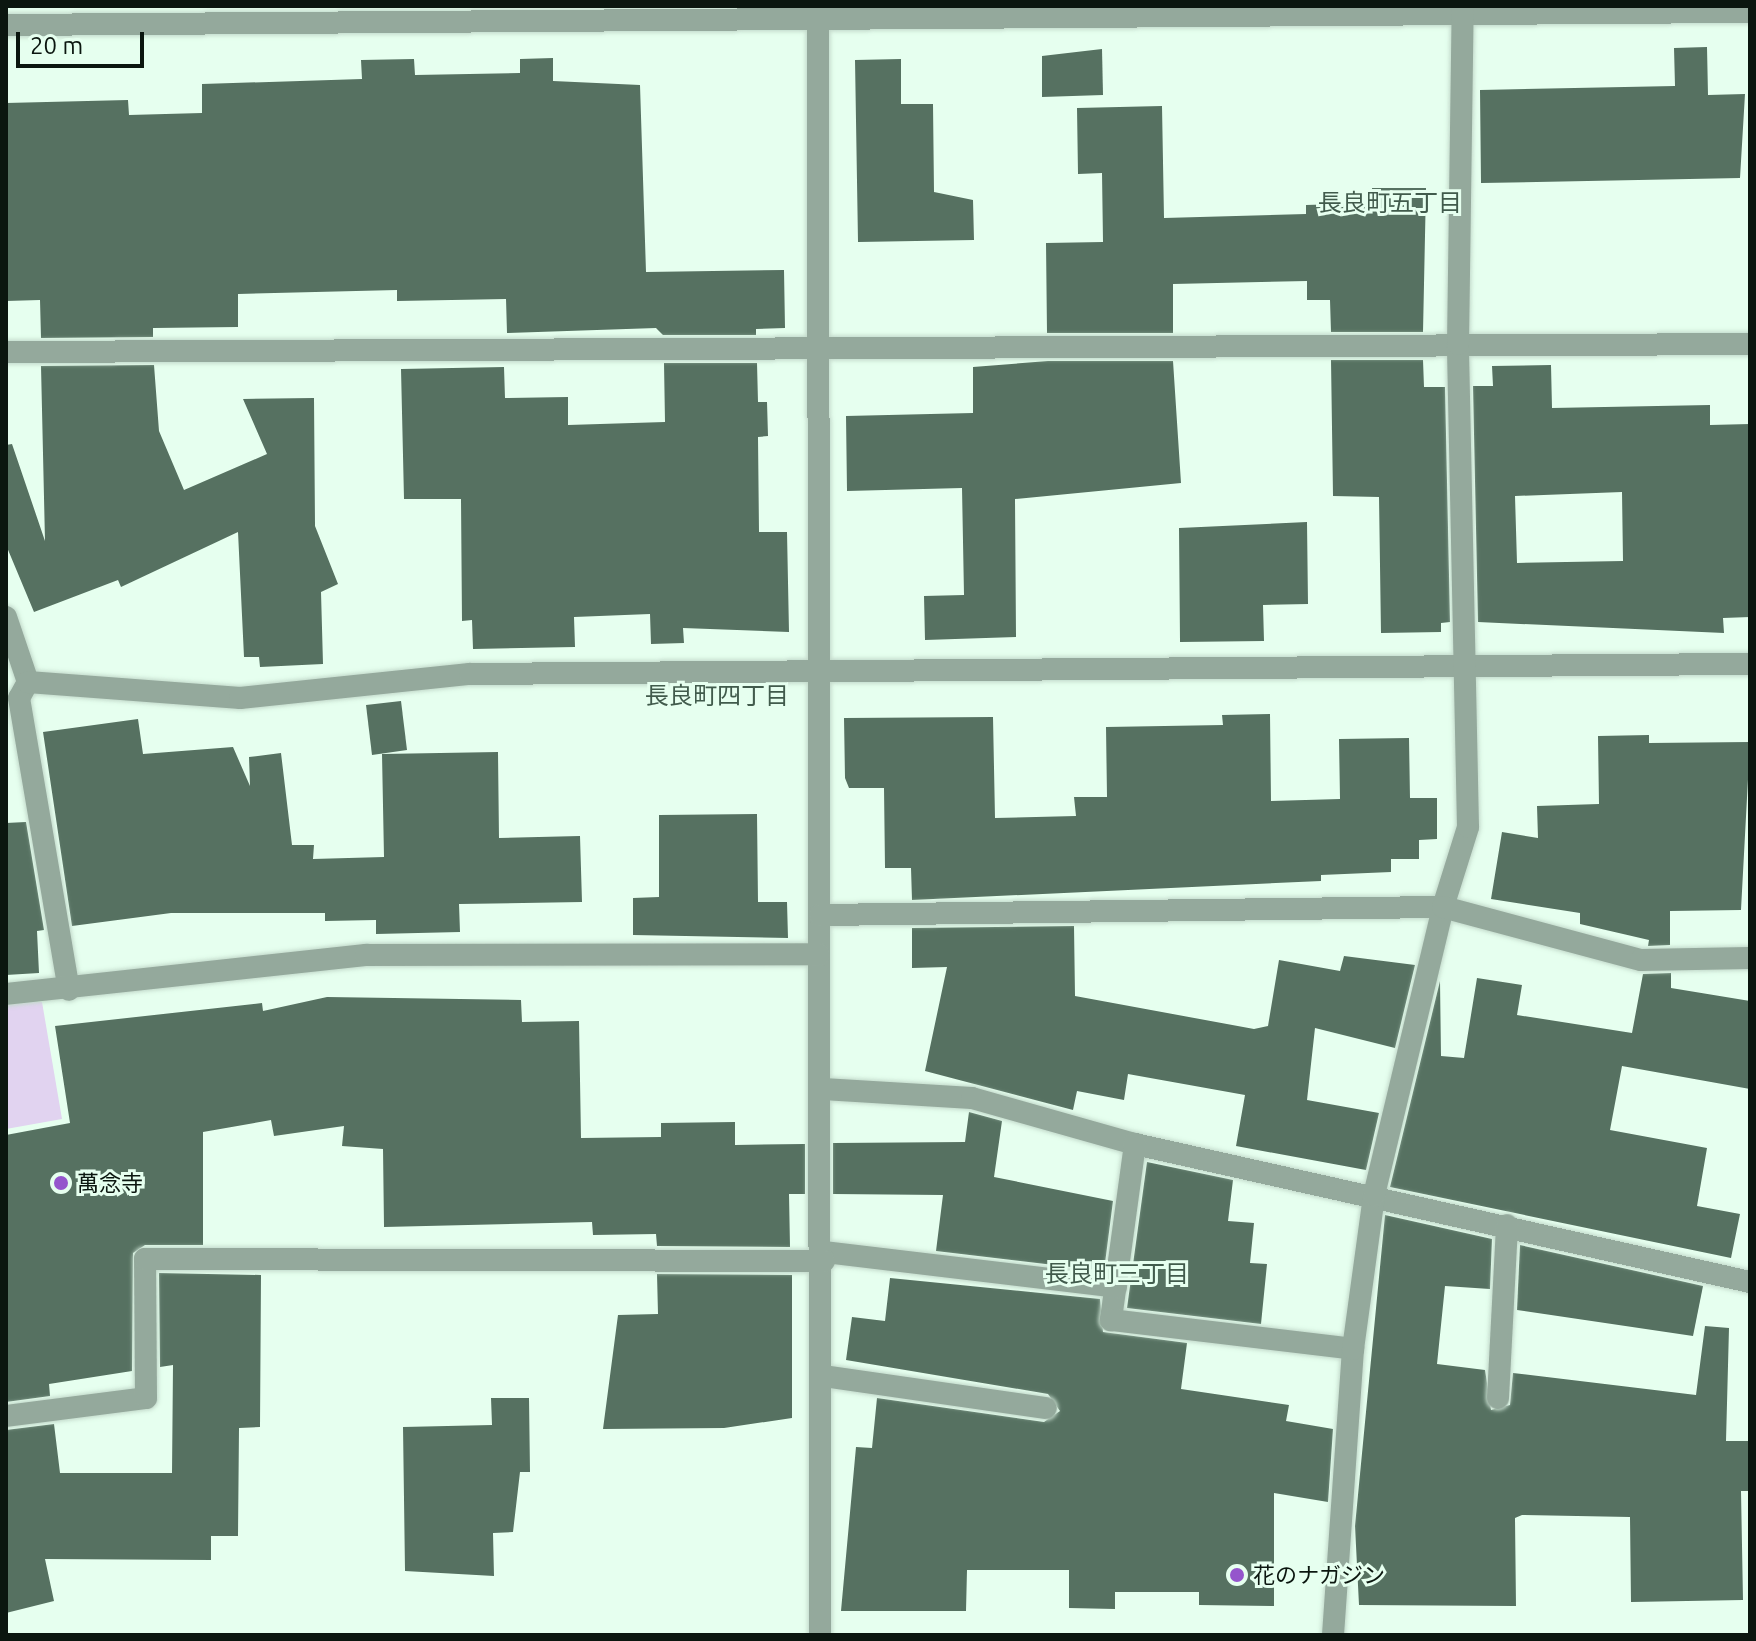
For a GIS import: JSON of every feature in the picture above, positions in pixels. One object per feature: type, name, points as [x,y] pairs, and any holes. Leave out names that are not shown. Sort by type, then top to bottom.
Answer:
[{"type":"street","points":[[6,25],[152,15],[1463,9],[1750,12]]},
{"type":"street","points":[[1333,1635],[1353,1349],[1374,1195],[1443,907],[1468,827],[1458,344],[1463,9]]},
{"type":"street","points":[[818,12],[816,669],[824,1257],[820,1635]]},
{"type":"street","points":[[6,352],[819,352],[1458,344],[1750,344]]},
{"type":"street","points":[[6,617],[28,682],[19,698],[69,990]]},
{"type":"street","points":[[28,682],[240,698],[470,674],[1750,664]]},
{"type":"street","points":[[820,915],[1443,907],[1641,960],[1750,958]]},
{"type":"street","points":[[6,994],[69,990],[366,955],[819,954]]},
{"type":"street","points":[[823,1089],[972,1098],[1135,1144],[1374,1195],[1750,1282]]},
{"type":"street","points":[[1135,1144],[1111,1320],[1353,1349]]},
{"type":"street","points":[[1498,1398],[1507,1225]]},
{"type":"street","points":[[6,1416],[146,1398],[145,1259],[824,1257],[1116,1287]]},
{"type":"street","points":[[823,1376],[1046,1408]]},
{"type":"shaded area","points":[[6,1001],[42,1002],[62,1119],[6,1129]]},
{"type":"building","points":[[1707,47],[1708,95],[1745,94],[1740,178],[1481,183],[1480,90],[1675,86],[1674,48]]},
{"type":"building","points":[[1102,49],[1103,95],[1042,97],[1042,56]]},
{"type":"building","points":[[553,58],[553,81],[640,85],[646,272],[784,270],[785,328],[756,329],[756,335],[663,335],[656,328],[507,333],[506,299],[397,301],[397,290],[238,294],[238,327],[153,328],[153,337],[41,338],[40,300],[6,301],[6,103],[128,100],[129,115],[202,113],[202,84],[362,79],[361,60],[414,59],[415,75],[520,73],[520,59]]},
{"type":"building","points":[[901,59],[901,104],[933,104],[934,192],[973,200],[974,240],[858,242],[855,60]]},
{"type":"building","points":[[1162,106],[1164,218],[1306,214],[1306,205],[1373,203],[1372,188],[1426,188],[1423,332],[1331,332],[1330,300],[1307,300],[1307,281],[1173,284],[1173,333],[1047,333],[1046,243],[1103,242],[1102,173],[1078,174],[1077,108]]},
{"type":"building","points":[[1331,360],[1423,360],[1424,387],[1445,387],[1450,622],[1441,623],[1441,632],[1381,633],[1379,497],[1333,496]]},
{"type":"building","points":[[1048,361],[1173,361],[1181,483],[1015,499],[1016,637],[925,640],[924,596],[964,595],[962,488],[847,491],[846,416],[973,413],[973,367]]},
{"type":"building","points":[[664,363],[757,363],[758,402],[767,402],[768,436],[758,437],[759,532],[787,532],[789,632],[683,628],[684,643],[651,644],[650,614],[574,617],[575,647],[473,649],[472,620],[462,621],[461,499],[404,499],[401,369],[504,367],[505,398],[568,397],[568,425],[665,422]]},
{"type":"building","points":[[154,365],[159,431],[184,490],[267,454],[243,399],[314,398],[315,526],[338,584],[321,592],[323,664],[260,667],[259,657],[244,657],[238,532],[121,587],[118,580],[34,612],[6,545],[6,445],[12,444],[45,541],[41,366]]},
{"type":"building","points":[[1551,365],[1552,408],[1710,405],[1710,425],[1750,424],[1750,617],[1723,618],[1724,633],[1478,622],[1473,386],[1493,386],[1492,366]],"holes":[[[1622,492],[1623,561],[1517,563],[1515,496]]]},
{"type":"building","points":[[1307,522],[1308,604],[1263,605],[1264,641],[1180,642],[1179,528]]},
{"type":"building","points":[[401,701],[407,750],[372,755],[366,705]]},
{"type":"building","points":[[1270,714],[1271,801],[1340,799],[1339,739],[1409,738],[1410,798],[1437,798],[1437,839],[1419,840],[1419,859],[1391,859],[1391,872],[1321,875],[1321,881],[912,900],[911,868],[885,868],[884,788],[849,788],[845,778],[844,718],[993,717],[995,818],[1076,816],[1074,797],[1107,797],[1106,727],[1223,725],[1222,715]]},
{"type":"building","points":[[138,719],[143,754],[233,747],[250,786],[249,757],[281,753],[292,845],[314,845],[313,859],[384,857],[382,754],[498,752],[499,838],[580,836],[582,902],[459,904],[460,932],[376,934],[376,920],[325,921],[325,913],[171,913],[72,926],[43,732]]},
{"type":"building","points":[[1649,735],[1649,743],[1750,742],[1741,910],[1670,911],[1670,945],[1648,946],[1649,940],[1580,924],[1580,913],[1491,899],[1502,832],[1538,838],[1537,806],[1599,804],[1598,736]]},
{"type":"building","points":[[757,814],[758,902],[787,902],[788,938],[633,935],[633,898],[659,897],[659,815]]},
{"type":"building","points":[[26,822],[44,930],[37,931],[39,973],[6,975],[6,823]]},
{"type":"building","points":[[1074,926],[1075,996],[1254,1029],[1268,1026],[1279,960],[1340,971],[1344,956],[1415,965],[1395,1048],[1315,1028],[1307,1100],[1379,1113],[1366,1170],[1236,1146],[1245,1095],[1128,1074],[1124,1100],[1077,1091],[1073,1110],[925,1071],[947,967],[912,968],[912,928]]},
{"type":"building","points":[[1671,973],[1671,988],[1750,1001],[1750,1089],[1622,1066],[1610,1130],[1707,1148],[1697,1206],[1740,1214],[1731,1258],[1390,1187],[1440,981],[1441,1056],[1464,1058],[1477,978],[1522,985],[1517,1015],[1632,1033],[1643,974]]},
{"type":"building","points":[[327,997],[521,1000],[522,1022],[579,1021],[581,1138],[661,1137],[661,1123],[735,1122],[735,1145],[805,1144],[805,1194],[789,1194],[790,1247],[657,1246],[656,1234],[593,1235],[592,1222],[384,1227],[383,1149],[342,1146],[344,1126],[274,1136],[271,1120],[203,1132],[203,1245],[145,1245],[133,1253],[132,1371],[49,1384],[50,1396],[6,1402],[6,1135],[70,1123],[55,1026],[262,1003],[263,1011]]},
{"type":"building","points":[[969,1112],[1002,1121],[994,1177],[1113,1201],[1104,1271],[936,1251],[943,1195],[833,1194],[833,1143],[965,1142]]},
{"type":"building","points":[[1147,1162],[1233,1180],[1228,1221],[1254,1223],[1250,1263],[1267,1264],[1261,1324],[1127,1308]]},
{"type":"building","points":[[1385,1215],[1492,1239],[1490,1289],[1445,1286],[1437,1364],[1485,1370],[1491,1410],[1510,1405],[1513,1373],[1696,1395],[1705,1326],[1729,1328],[1726,1441],[1750,1441],[1750,1491],[1741,1491],[1743,1600],[1631,1602],[1630,1517],[1522,1515],[1515,1518],[1516,1606],[1359,1605],[1355,1526]]},
{"type":"building","points":[[1520,1245],[1703,1286],[1693,1336],[1517,1310]]},
{"type":"building","points":[[159,1273],[261,1275],[260,1427],[239,1428],[238,1536],[211,1536],[211,1560],[45,1559],[54,1601],[6,1613],[6,1430],[54,1424],[60,1473],[172,1473],[173,1365],[160,1367]]},
{"type":"building","points":[[657,1274],[792,1275],[792,1418],[724,1428],[603,1429],[618,1315],[658,1314]]},
{"type":"building","points":[[890,1278],[1100,1299],[1103,1332],[1187,1343],[1181,1389],[1289,1405],[1286,1421],[1333,1429],[1328,1502],[1274,1493],[1274,1606],[1199,1605],[1199,1592],[1115,1592],[1115,1609],[1069,1608],[1069,1570],[967,1570],[966,1611],[841,1611],[856,1447],[872,1448],[877,1398],[1044,1422],[1060,1411],[1048,1394],[846,1360],[852,1317],[885,1321]]},
{"type":"building","points":[[491,1398],[529,1398],[530,1472],[520,1472],[513,1532],[493,1533],[494,1576],[405,1571],[403,1427],[492,1425]]},
{"type":"place","name":"萬念寺","points":[[61,1183]]},
{"type":"place","name":"花のナガジン","points":[[1237,1575]]},
{"type":"district","name":"長良町五丁目","points":[[1390,203]]},
{"type":"district","name":"長良町四丁目","points":[[717,696]]},
{"type":"district","name":"長良町三丁目","points":[[1117,1274]]}]
